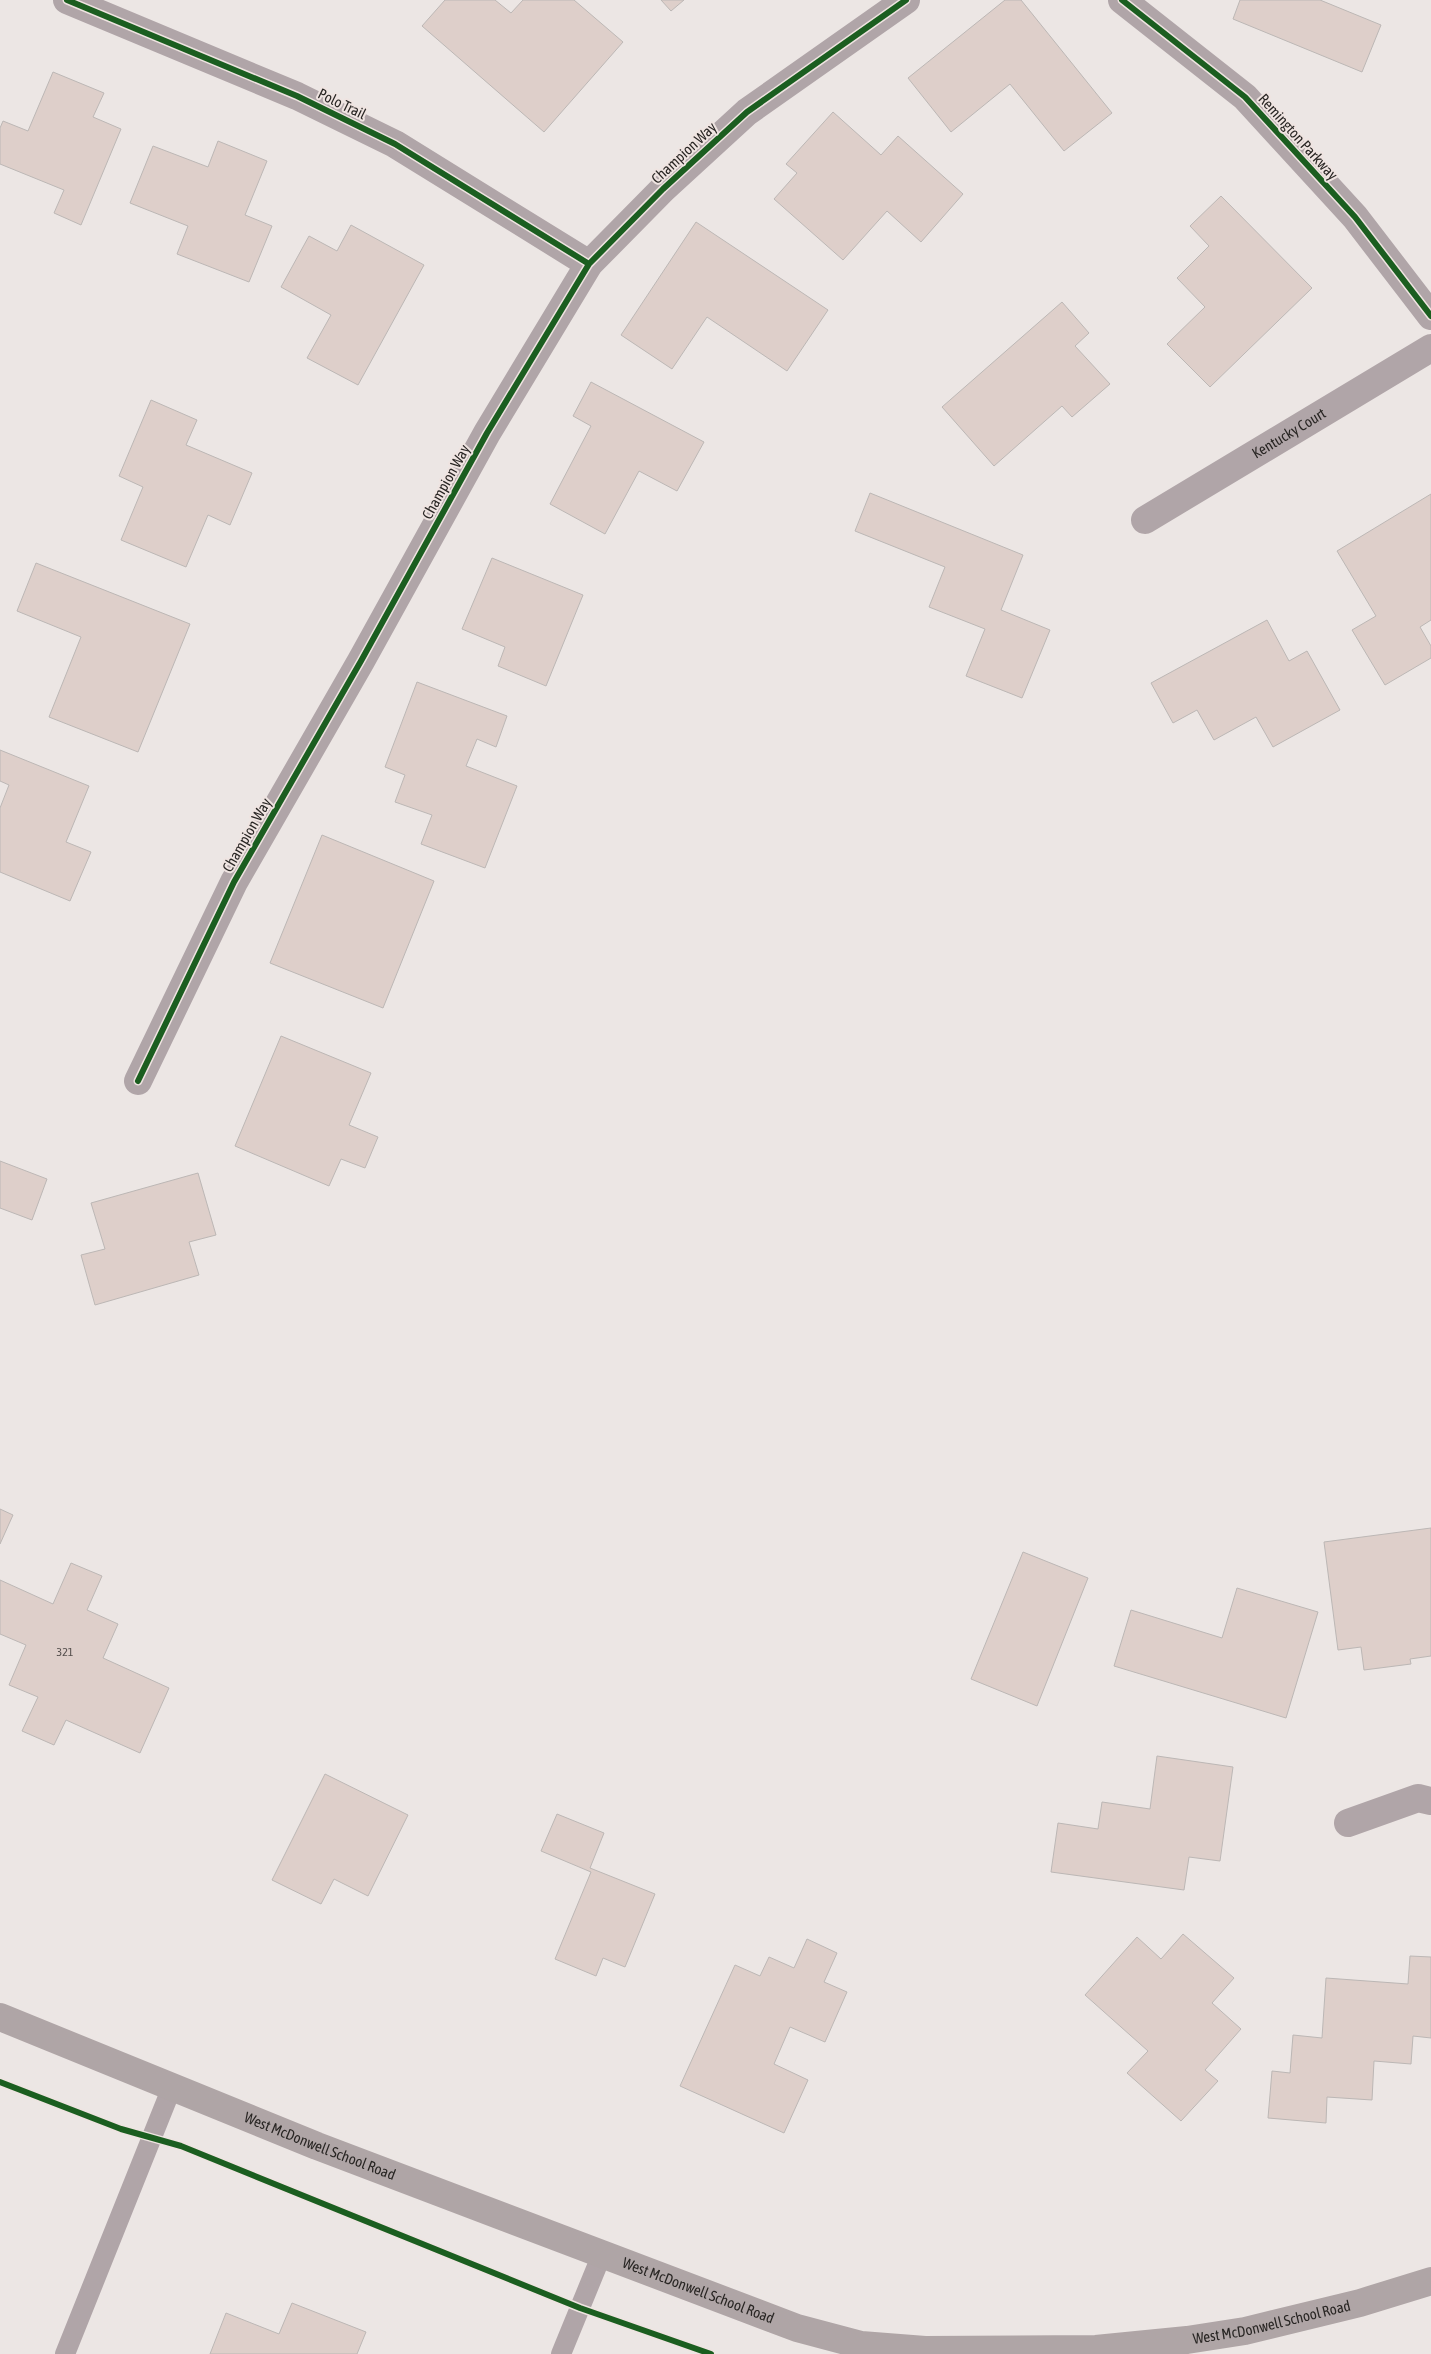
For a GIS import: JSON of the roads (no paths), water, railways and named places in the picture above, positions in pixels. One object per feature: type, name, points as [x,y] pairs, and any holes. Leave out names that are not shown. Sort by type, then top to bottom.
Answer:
[{"type":"main road","name":"West McDonwell School Road","points":[[0,2017],[317,2146],[797,2328],[861,2345],[925,2350],[1096,2349],[1187,2340],[1245,2331],[1360,2302],[1431,2281]]},
{"type":"street","name":"Polo Trail","points":[[68,0],[297,96],[395,144],[589,264]]},
{"type":"street","name":"Champion Way","points":[[138,1081],[234,882],[361,661],[487,433],[589,264],[663,188],[748,112],[906,0]]},
{"type":"street","name":"Remington Parkway","points":[[1122,0],[1245,97],[1355,217],[1431,316]]},
{"type":"street","name":"Kentucky Court","points":[[1145,520],[1431,348]]},
{"type":"street","points":[[1348,1823],[1418,1798],[1431,1801]]},
{"type":"lane","points":[[65,2354],[172,2087]]},
{"type":"lane","points":[[561,2354],[602,2254]]}]
